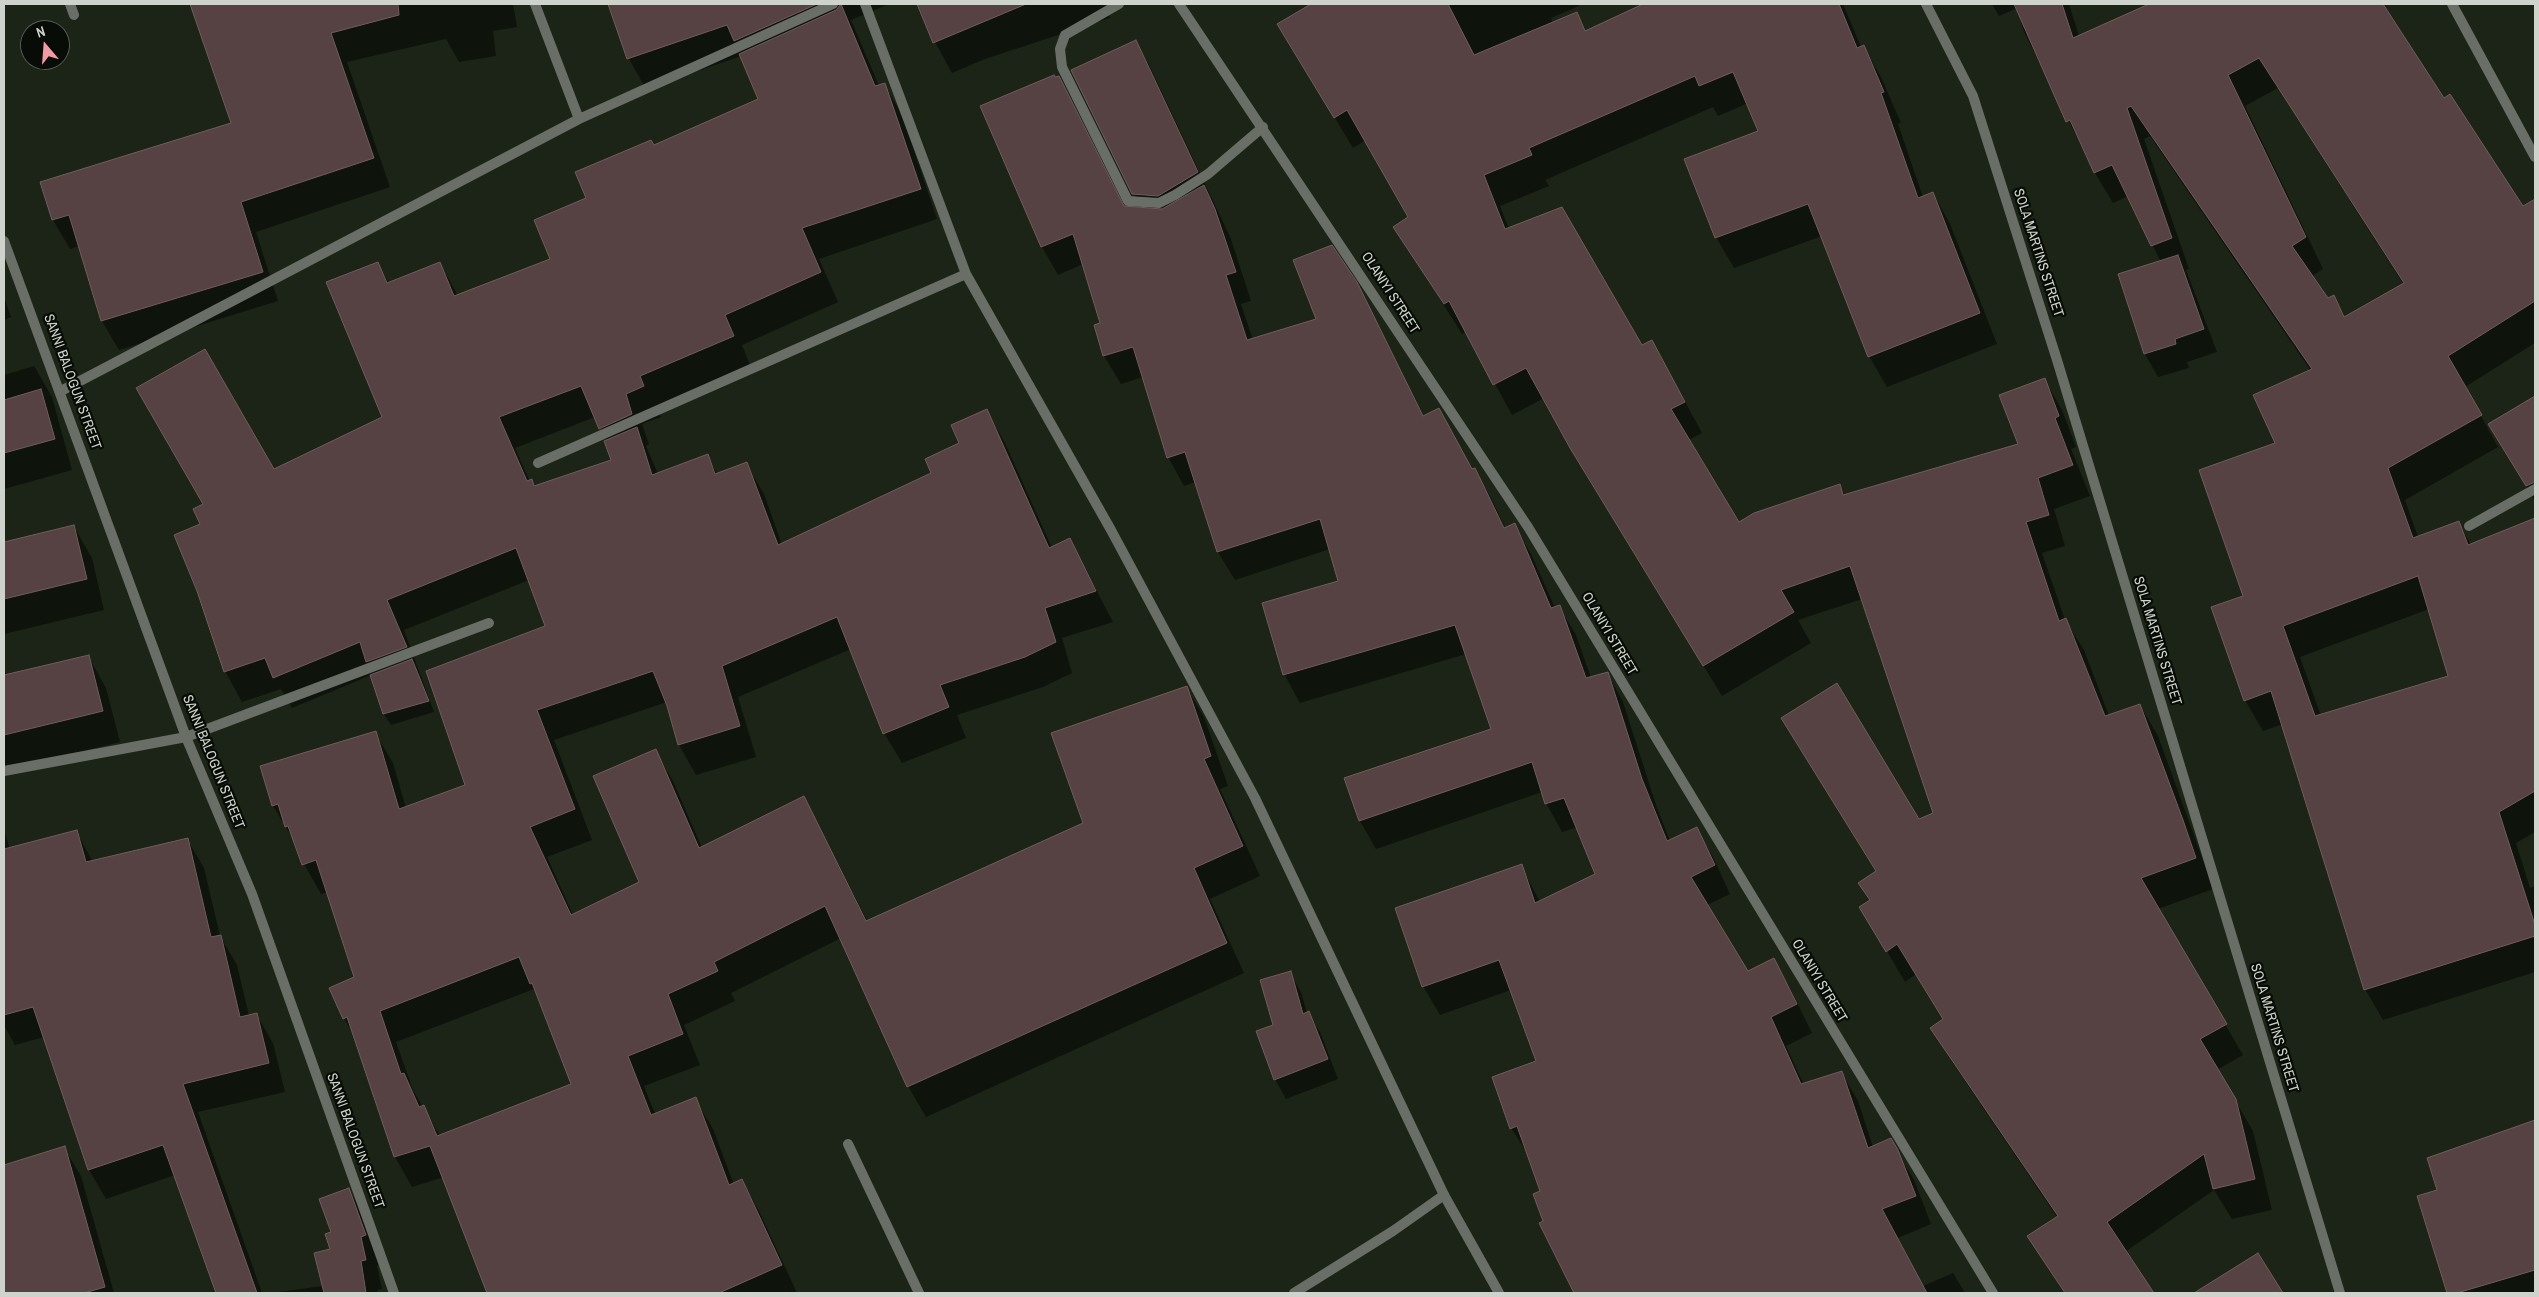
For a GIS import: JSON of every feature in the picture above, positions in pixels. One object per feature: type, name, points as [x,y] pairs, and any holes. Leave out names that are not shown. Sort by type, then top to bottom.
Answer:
[{"type":"street","points":[[70,4],[74,15]]},
{"type":"street","points":[[535,4],[580,118]]},
{"type":"street","points":[[61,392],[580,118],[833,4]]},
{"type":"street","points":[[865,4],[966,274],[1111,530],[1255,798],[1444,1195],[1499,1293]]},
{"type":"street","points":[[1119,4],[1065,35],[1060,49],[1062,67],[1128,201],[1159,203],[1175,195],[1208,174],[1263,127]]},
{"type":"street","name":"OLANIYI STREET","points":[[1180,4],[1528,527],[1993,1293]]},
{"type":"street","name":"SOLA MARTINS STREET","points":[[1926,4],[1976,105],[2057,360],[2340,1293]]},
{"type":"street","points":[[2452,4],[2535,157]]},
{"type":"street","name":"SANNI BALOGUN STREET","points":[[4,241],[186,737],[252,894],[394,1293]]},
{"type":"street","points":[[538,463],[966,274]]},
{"type":"street","points":[[2469,526],[2535,489]]},
{"type":"street","points":[[4,771],[186,737],[489,623]]},
{"type":"street","points":[[848,1144],[919,1293]]},
{"type":"street","points":[[1294,1293],[1393,1231],[1444,1195]]},
{"type":"building","points":[[190,4],[398,4],[399,15],[331,33],[374,158],[241,202],[263,272],[101,321],[69,215],[52,220],[40,182],[231,123]]},
{"type":"building","points":[[608,4],[817,4],[734,41],[727,25],[627,59]]},
{"type":"building","points":[[841,4],[875,86],[885,83],[921,189],[802,228],[821,272],[725,315],[734,336],[640,376],[644,386],[626,394],[632,414],[599,429],[581,386],[499,417],[527,481],[532,479],[534,486],[611,460],[604,441],[637,427],[652,475],[708,454],[715,474],[747,462],[778,545],[931,473],[925,459],[959,443],[951,425],[987,409],[1049,548],[1070,538],[1096,591],[1045,608],[1056,642],[1025,657],[940,685],[949,707],[883,734],[837,617],[722,666],[740,726],[678,745],[667,706],[653,671],[537,710],[575,809],[530,827],[571,915],[639,882],[593,776],[656,749],[699,848],[804,796],[866,921],[1083,823],[1051,733],[1187,686],[1211,756],[1204,759],[1243,846],[1194,868],[1227,943],[907,1087],[825,906],[714,962],[718,971],[668,994],[683,1034],[628,1056],[651,1115],[696,1097],[729,1185],[742,1179],[782,1265],[719,1293],[487,1293],[430,1146],[394,1157],[347,1017],[343,1019],[329,988],[354,977],[316,860],[302,865],[288,826],[285,827],[278,804],[272,806],[260,766],[376,731],[399,809],[465,785],[426,671],[545,626],[516,548],[387,600],[407,647],[366,662],[360,642],[273,678],[265,658],[224,672],[197,591],[174,535],[200,524],[193,509],[203,504],[136,388],[205,349],[274,469],[382,417],[326,282],[378,262],[387,283],[440,262],[454,296],[550,259],[534,220],[586,198],[575,172],[651,140],[654,145],[758,99],[739,54],[836,10]],"holes":[[[519,957],[530,984],[532,983],[571,1084],[437,1136],[424,1105],[419,1107],[404,1073],[401,1074],[380,1011]]]},
{"type":"building","points":[[917,4],[1026,4],[933,43]]},
{"type":"building","points":[[1311,4],[1448,4],[1474,55],[1577,12],[1585,31],[1643,4],[1839,4],[1857,48],[1864,45],[1884,92],[1881,93],[1918,198],[1933,192],[1980,313],[1868,357],[1808,204],[1715,238],[1684,159],[1758,131],[1733,72],[1699,86],[1695,76],[1529,148],[1532,155],[1484,175],[1505,229],[1562,207],[1642,345],[1652,340],[1685,402],[1671,409],[1739,522],[1754,513],[1840,484],[1843,495],[2018,444],[1999,395],[2045,378],[2059,416],[2055,418],[2073,465],[2038,478],[2049,515],[2026,522],[2059,621],[2066,618],[2105,716],[2140,704],[2183,820],[2196,858],[2141,878],[2227,1024],[2200,1039],[2236,1099],[2255,1179],[2213,1189],[2204,1154],[2107,1222],[2154,1293],[2065,1293],[2027,1236],[2058,1216],[1930,1028],[1943,1019],[1897,944],[1886,952],[1859,907],[1870,900],[1858,883],[1876,871],[1781,718],[1837,683],[1919,819],[1933,813],[1850,566],[1781,590],[1794,612],[1703,666],[1570,448],[1526,368],[1493,385],[1449,301],[1444,304],[1393,227],[1408,217],[1347,110],[1334,118],[1277,24]]},
{"type":"building","points":[[2014,4],[2062,4],[2073,38],[2149,4],[2383,4],[2444,98],[2450,94],[2523,206],[2535,199],[2535,301],[2448,356],[2482,415],[2388,468],[2413,538],[2459,521],[2468,545],[2535,518],[2535,791],[2499,812],[2535,925],[2535,936],[2364,990],[2271,691],[2244,701],[2211,607],[2243,596],[2199,470],[2275,443],[2253,395],[2312,369],[2131,106],[2127,108],[2172,238],[2151,246],[2112,165],[2094,173],[2070,120],[2066,122]],"holes":[[[2259,58],[2404,283],[2344,317],[2334,295],[2328,298],[2292,246],[2306,237],[2228,75]],[[2418,576],[2448,676],[2315,716],[2283,626]]]},
{"type":"building","points":[[1136,40],[1198,172],[1158,196],[1132,194],[1071,70]]},
{"type":"building","points":[[1054,75],[1055,77],[1059,76],[1124,206],[1162,209],[1204,185],[1215,209],[1236,272],[1226,275],[1247,340],[1316,319],[1293,260],[1332,245],[1357,282],[1423,416],[1439,408],[1472,469],[1475,468],[1504,528],[1515,523],[1551,608],[1560,605],[1586,678],[1608,672],[1642,779],[1667,841],[1697,827],[1715,865],[1691,877],[1748,971],[1774,958],[1797,1004],[1771,1017],[1801,1084],[1842,1071],[1868,1148],[1891,1138],[1898,1150],[1916,1196],[1882,1209],[1927,1293],[1574,1293],[1539,1223],[1543,1221],[1533,1194],[1540,1191],[1517,1126],[1510,1129],[1492,1077],[1536,1061],[1499,960],[1422,987],[1395,908],[1522,864],[1535,903],[1595,874],[1564,798],[1545,804],[1532,762],[1359,821],[1344,778],[1491,729],[1455,625],[1283,675],[1262,603],[1338,581],[1320,519],[1217,552],[1185,452],[1167,458],[1133,347],[1103,356],[1094,325],[1100,323],[1073,234],[1041,247],[980,106]]},
{"type":"building","points":[[2178,255],[2204,329],[2175,339],[2176,344],[2144,354],[2118,274]]},
{"type":"building","points":[[41,389],[55,439],[4,453],[4,400]]},
{"type":"building","points":[[2535,396],[2535,482],[2526,486],[2488,424]]},
{"type":"building","points":[[74,525],[87,579],[4,599],[4,542]]},
{"type":"building","points":[[89,655],[103,711],[4,735],[4,675]]},
{"type":"building","points":[[412,659],[429,701],[383,714],[370,675]]},
{"type":"building","points":[[77,830],[86,862],[188,838],[211,937],[221,935],[240,1017],[257,1013],[269,1063],[183,1084],[257,1293],[216,1293],[163,1145],[88,1170],[33,1007],[4,1015],[4,849]]},
{"type":"building","points":[[1291,971],[1303,1014],[1309,1011],[1328,1059],[1274,1080],[1256,1031],[1273,1025],[1260,980]]},
{"type":"building","points":[[2535,1120],[2535,1270],[2457,1293],[2447,1293],[2417,1196],[2437,1190],[2427,1158]]},
{"type":"building","points":[[65,1146],[105,1287],[84,1293],[4,1293],[4,1165]]},
{"type":"building","points":[[349,1188],[366,1235],[361,1237],[366,1260],[361,1261],[366,1293],[324,1293],[314,1253],[330,1249],[325,1234],[331,1232],[319,1199]]},
{"type":"building","points":[[2258,1253],[2283,1293],[2194,1293]]}]
